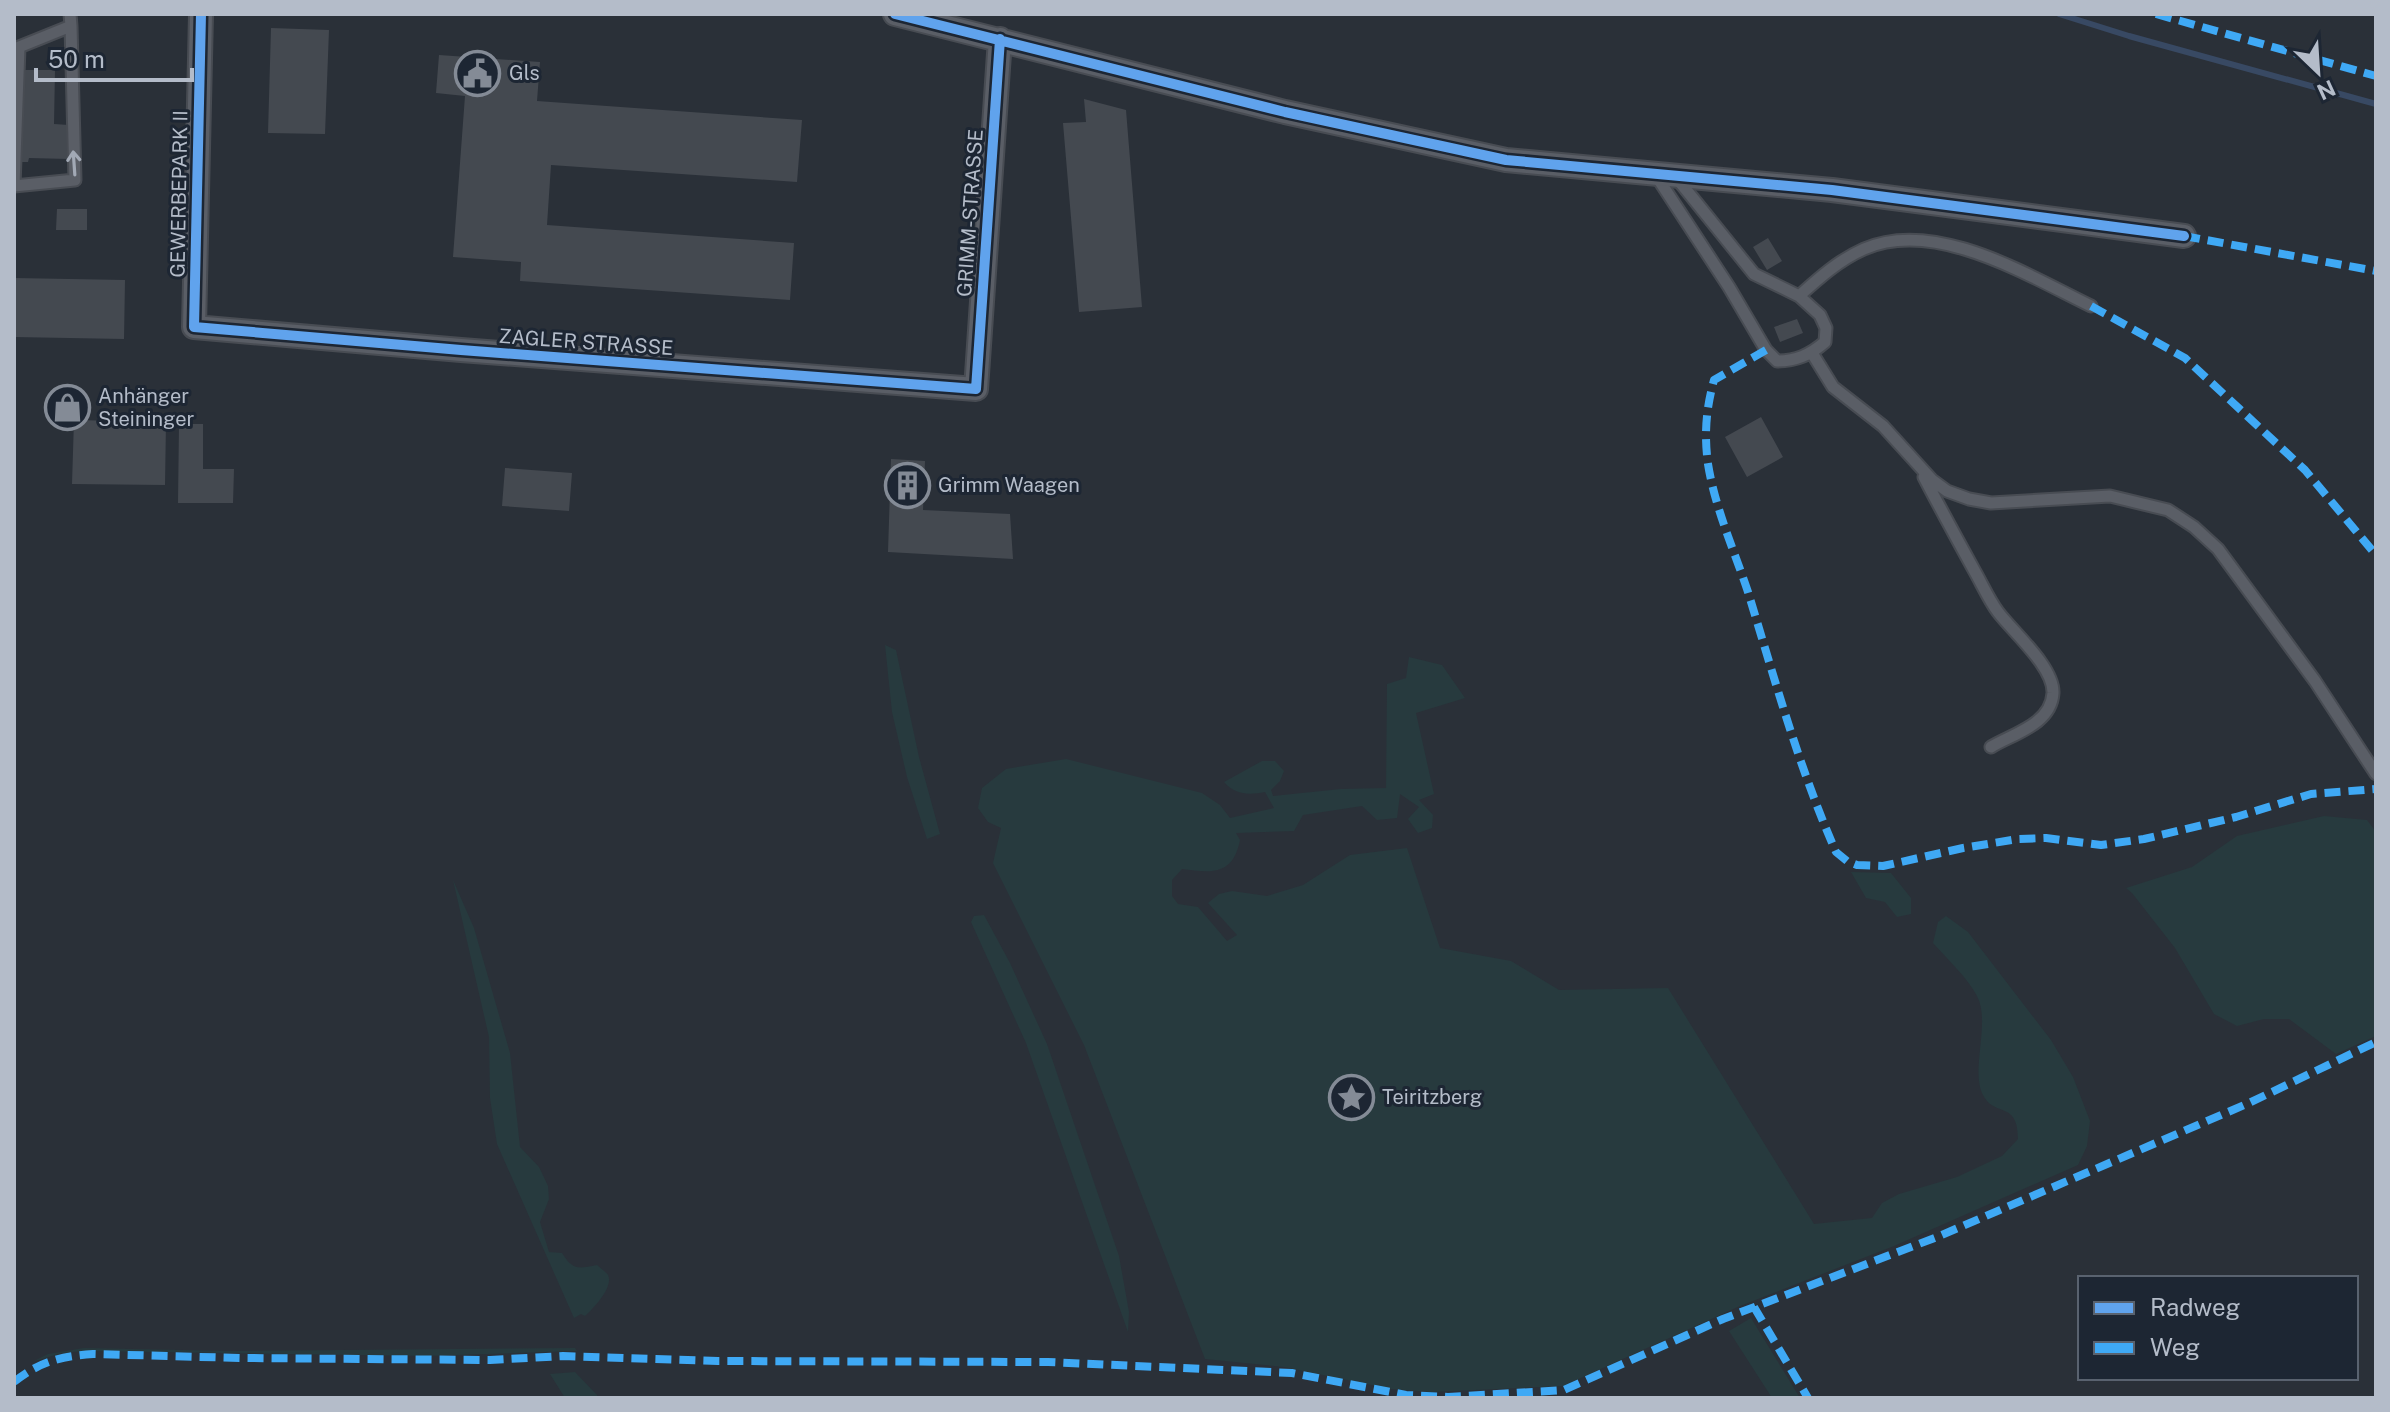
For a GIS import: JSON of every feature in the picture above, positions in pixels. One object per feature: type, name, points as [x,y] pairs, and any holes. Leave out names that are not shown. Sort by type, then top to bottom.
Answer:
[{"type":"street","name":"GEWERBEPARK II","points":[[194,327],[201,14]]},
{"type":"street","points":[[895,14],[1285,112],[1506,160],[1832,190],[2184,236]]},
{"type":"street","name":"GRIMM-STRASSE","points":[[976,389],[1000,39]]},
{"type":"street","name":"ZAGLER STRASSE","points":[[194,327],[976,389]]},
{"type":"lane","points":[[70,20],[75,180],[14,186],[19,47],[70,20]]},
{"type":"lane","points":[[1665,175],[1754,274],[1799,296],[1820,315],[1826,328],[1825,342],[1812,353],[1790,361],[1777,361],[1766,350],[1665,175]]},
{"type":"lane","points":[[1799,296],[1832,267],[1864,249],[1892,240],[1914,239],[1945,244],[1986,257],[2091,306]]},
{"type":"lane","points":[[1812,353],[1833,387],[1883,426],[1932,480],[1947,491],[1991,503],[2110,496],[2168,510],[2194,527],[2218,549],[2323,692],[2376,774]]},
{"type":"lane","points":[[1915,459],[1997,611],[2035,655],[2049,678],[2053,692],[2041,718],[2024,731],[1991,747]]},
{"type":"green space","points":[[885,645],[896,650],[919,757],[940,834],[927,839],[907,777],[892,712]]},
{"type":"green space","points":[[1409,657],[1442,665],[1465,698],[1416,713],[1434,794],[1419,800],[1433,815],[1432,828],[1418,833],[1408,819],[1419,807],[1400,794],[1397,818],[1377,820],[1362,806],[1303,815],[1294,831],[1236,833],[1240,840],[1237,852],[1226,866],[1211,871],[1182,869],[1172,880],[1172,896],[1178,904],[1198,907],[1227,941],[1237,935],[1208,903],[1219,894],[1232,891],[1267,896],[1303,885],[1350,855],[1407,848],[1440,948],[1511,961],[1559,990],[1668,988],[1814,1224],[1872,1218],[1882,1203],[1899,1194],[1957,1177],[2002,1156],[2018,1139],[2014,1119],[1988,1102],[1980,1085],[1982,1019],[1977,996],[1933,943],[1938,922],[1946,916],[1968,932],[2051,1040],[2073,1077],[2090,1121],[2087,1146],[2078,1165],[1894,1246],[1740,1306],[1563,1386],[1431,1392],[1391,1389],[1284,1367],[1205,1359],[1084,1045],[993,863],[1001,828],[988,822],[978,808],[982,788],[1006,769],[1066,759],[1202,793],[1220,805],[1230,818],[1274,808],[1265,792],[1243,793],[1224,782],[1262,761],[1275,761],[1284,771],[1271,790],[1273,796],[1386,788],[1387,684],[1406,678]]},
{"type":"green space","points":[[2324,816],[2367,820],[2376,832],[2376,1036],[2336,1054],[2289,1019],[2264,1019],[2237,1026],[2214,1014],[2175,948],[2126,888],[2192,867],[2237,836]]},
{"type":"green space","points":[[1851,872],[1891,873],[1911,898],[1911,914],[1897,917],[1885,902],[1866,898]]},
{"type":"green space","points":[[453,880],[474,928],[510,1053],[520,1147],[539,1167],[548,1186],[549,1199],[540,1222],[549,1252],[562,1253],[576,1267],[597,1265],[608,1275],[605,1291],[585,1316],[581,1314],[574,1318],[497,1144],[490,1098],[489,1037]]},
{"type":"green space","points":[[984,915],[1047,1044],[1119,1256],[1129,1312],[1128,1332],[1026,1043],[971,922],[974,916]]},
{"type":"green space","points":[[1751,1318],[1800,1398],[1772,1398],[1729,1331]]},
{"type":"green space","points":[[84,1348],[234,1351],[575,1348],[577,1351],[426,1356],[84,1351],[62,1353],[32,1362],[48,1354]]},
{"type":"green space","points":[[575,1372],[598,1398],[565,1398],[550,1374]]},
{"type":"building","points":[[271,28],[329,30],[325,134],[268,133]]},
{"type":"building","points":[[439,55],[540,62],[537,101],[802,120],[797,182],[551,165],[547,225],[794,243],[790,300],[520,281],[521,262],[453,257],[465,96],[436,93]]},
{"type":"building","points":[[14,70],[55,70],[54,124],[69,125],[69,159],[29,158],[28,162],[14,162]]},
{"type":"building","points":[[1084,99],[1126,110],[1142,307],[1079,312],[1063,123],[1086,122]]},
{"type":"building","points":[[57,209],[87,209],[87,230],[56,230]]},
{"type":"building","points":[[1768,238],[1782,261],[1767,270],[1753,247]]},
{"type":"building","points":[[14,278],[125,280],[124,339],[14,337]]},
{"type":"building","points":[[1797,319],[1803,333],[1780,342],[1774,327]]},
{"type":"building","points":[[1761,417],[1783,457],[1747,477],[1725,437]]},
{"type":"building","points":[[74,420],[166,422],[165,485],[72,484]]},
{"type":"building","points":[[179,424],[203,424],[203,469],[234,469],[233,503],[178,503]]},
{"type":"building","name":"Grimm Waagen","points":[[891,459],[925,461],[923,510],[1010,514],[1013,559],[888,552]]},
{"type":"building","points":[[505,468],[572,473],[569,511],[502,506]]},
{"type":"waterway","points":[[2059,14],[2376,104]]},
{"type":"marked path","points":[[2156,14],[2376,76]]},
{"type":"marked path","points":[[2184,236],[2376,271]]},
{"type":"marked path","points":[[2091,306],[2185,358],[2305,470],[2376,555]]},
{"type":"marked path","points":[[1766,350],[1714,380],[1706,422],[1708,464],[1720,513],[1799,756],[1836,852],[1847,861],[1857,865],[1883,866],[2018,839],[2046,838],[2101,845],[2144,839],[2236,817],[2311,794],[2376,789]]},
{"type":"marked path","points":[[14,1382],[32,1369],[51,1361],[93,1354],[490,1360],[563,1356],[718,1361],[1048,1362],[1292,1373],[1406,1395],[1448,1397],[1564,1390],[1723,1319],[1937,1237],[2249,1103],[2376,1042]]},
{"type":"marked path","points":[[1754,1307],[1808,1398]]},
{"type":"cycle path","points":[[201,14],[194,327],[976,389],[1000,39]]},
{"type":"cycle path","points":[[895,14],[1285,112],[1506,160],[1832,190],[2184,236]]},
{"type":"place","name":"Gls","points":[[478,73]]},
{"type":"place","name":"Anhänger Steininger","points":[[67,407]]},
{"type":"place","name":"Grimm Waagen","points":[[907,485]]},
{"type":"place","name":"Teiritzberg","points":[[1351,1097]]}]
